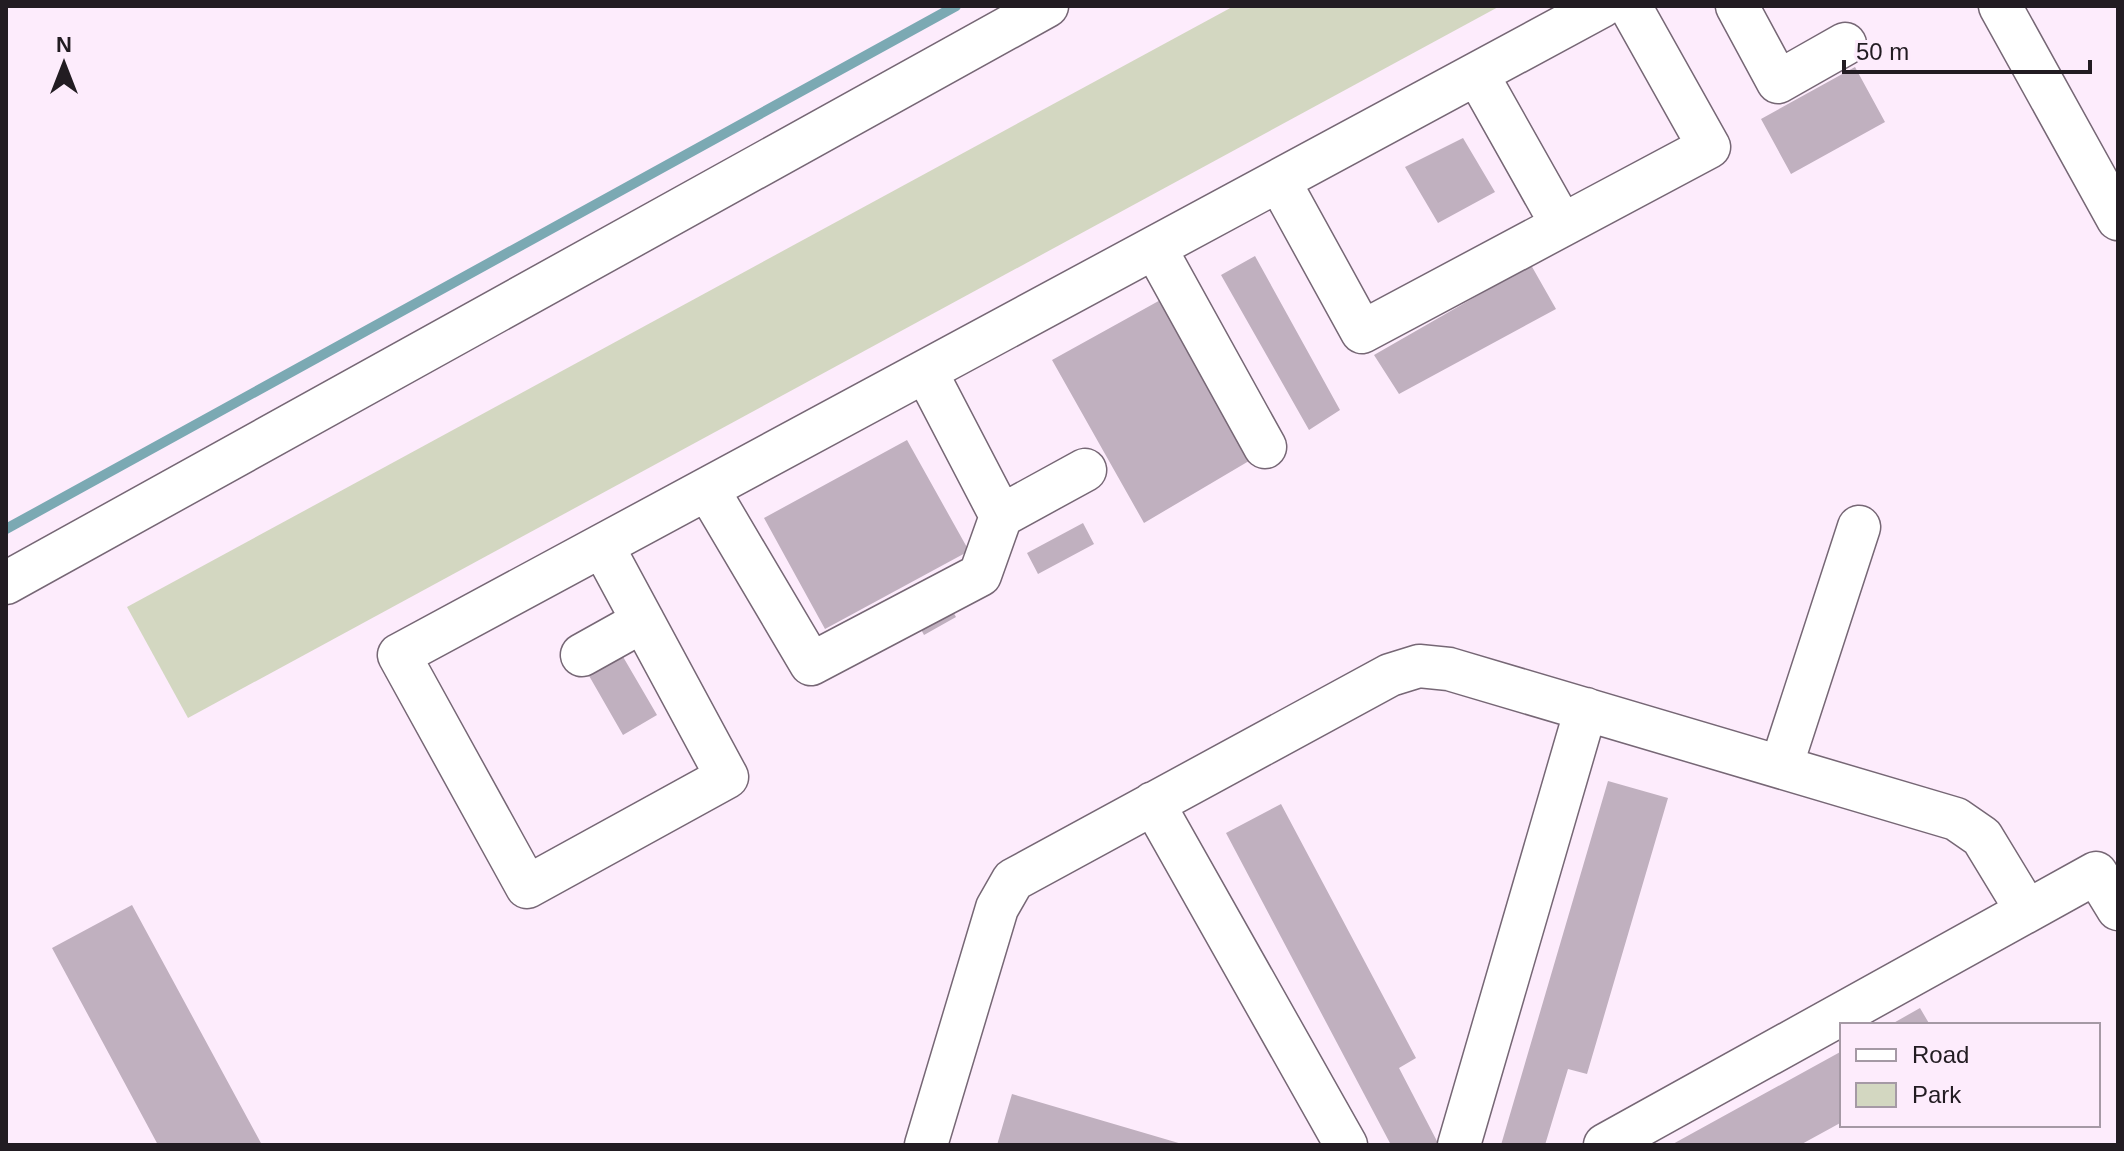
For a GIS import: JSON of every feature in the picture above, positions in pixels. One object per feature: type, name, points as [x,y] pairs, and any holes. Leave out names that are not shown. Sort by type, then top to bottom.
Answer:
[{"type":"street","points":[[6,583],[1047,6]]},
{"type":"street","points":[[603,547],[727,777],[527,887],[399,655],[1602,6]]},
{"type":"street","points":[[1279,181],[1362,332],[1709,147],[1630,6]]},
{"type":"street","points":[[1737,6],[1778,82],[1845,44]]},
{"type":"street","points":[[2000,6],[2118,219]]},
{"type":"street","points":[[1477,74],[1562,225]]},
{"type":"street","points":[[1155,248],[1265,447]]},
{"type":"street","points":[[926,372],[1001,516]]},
{"type":"street","points":[[708,490],[811,664],[980,575],[1001,516],[1085,470]]},
{"type":"street","points":[[1781,767],[1859,527]]},
{"type":"street","points":[[582,655],[643,621]]},
{"type":"street","points":[[926,1145],[997,908],[1006,888],[1021,873],[1390,675],[1419,666],[1449,669],[1966,824],[1989,845],[2027,911]]},
{"type":"street","points":[[1459,1145],[1586,709]]},
{"type":"street","points":[[1153,803],[1346,1145]]},
{"type":"street","points":[[1605,1145],[2096,873],[2118,909]]},
{"type":"green space","points":[[1234,6],[1500,6],[188,718],[127,607]]},
{"type":"building","points":[[1855,67],[1885,122],[1791,174],[1761,119]]},
{"type":"building","points":[[1463,138],[1495,192],[1438,223],[1405,167]]},
{"type":"building","points":[[1255,256],[1340,410],[1309,430],[1221,275]]},
{"type":"building","points":[[1531,265],[1556,309],[1399,394],[1374,355]]},
{"type":"building","points":[[1164,298],[1254,458],[1144,523],[1052,360]]},
{"type":"building","points":[[907,440],[969,551],[825,629],[764,518]]},
{"type":"building","points":[[1083,523],[1094,544],[1038,574],[1027,553]]},
{"type":"building","points":[[949,604],[956,617],[924,635],[917,622]]},
{"type":"building","points":[[622,655],[657,715],[623,735],[588,674]]},
{"type":"building","points":[[1608,781],[1668,798],[1587,1074],[1568,1069],[1545,1145],[1501,1145]]},
{"type":"building","points":[[1281,804],[1416,1058],[1399,1068],[1439,1145],[1391,1145],[1226,833]]},
{"type":"building","points":[[132,905],[262,1145],[158,1145],[52,948]]},
{"type":"building","points":[[1920,1008],[1929,1023],[1894,1023]]},
{"type":"building","points":[[1840,1052],[1840,1123],[1800,1145],[1671,1145]]},
{"type":"building","points":[[1012,1094],[1182,1144],[1182,1145],[997,1145]]},
{"type":"waterway","points":[[6,529],[956,6]]}]
